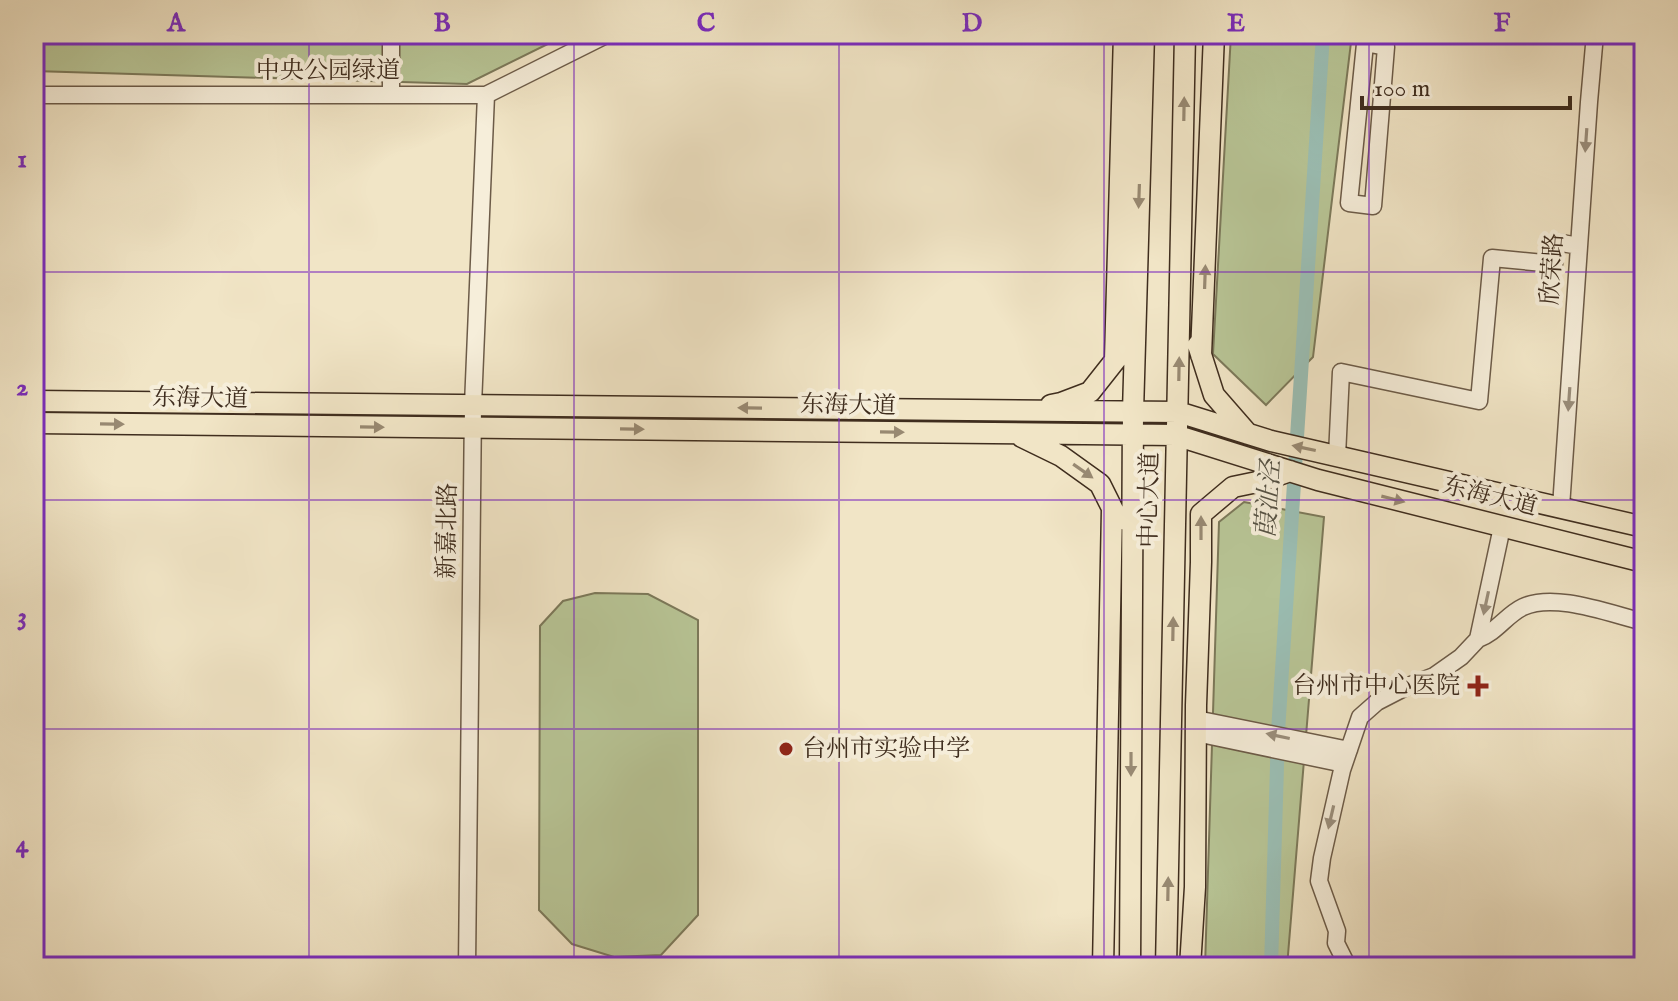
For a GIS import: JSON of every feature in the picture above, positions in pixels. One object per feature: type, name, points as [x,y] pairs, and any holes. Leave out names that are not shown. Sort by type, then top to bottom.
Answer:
[{"type":"main road","points":[[1115,359],[1124,34]]},
{"type":"main road","name":"中心大道","points":[[1130,967],[1133,412],[1144,34]]},
{"type":"main road","name":"中心大道","points":[[1166,967],[1185,34]]},
{"type":"main road","points":[[1201,355],[1214,34]]},
{"type":"main road","points":[[1181,296],[1214,395],[1248,434]]},
{"type":"main road","points":[[1026,411],[1090,392],[1135,333]]},
{"type":"main road","name":"东海大道","points":[[34,401],[1178,412],[1271,441],[1644,527]]},
{"type":"main road","name":"东海大道","points":[[34,423],[1177,435],[1318,480],[1644,562]]},
{"type":"main road","points":[[1015,433],[1061,456],[1100,484],[1118,521],[1132,581]]},
{"type":"main road","points":[[1190,967],[1195,887],[1201,514],[1233,487],[1291,472]]},
{"type":"main road","points":[[1103,967],[1112,509]]},
{"type":"main road","points":[[1170,750],[1197,662]]},
{"type":"main road","points":[[1108,708],[1131,707]]},
{"type":"street","points":[[391,34],[391,95]]},
{"type":"street","name":"中央公园绿道","points":[[34,95],[486,95],[608,34]]},
{"type":"street","name":"欣荣路","points":[[1561,507],[1595,34]]},
{"type":"street","points":[[1366,38],[1386,47],[1373,206],[1349,203],[1366,38]]},
{"type":"street","name":"新嘉北路","points":[[467,967],[473,405],[486,95]]},
{"type":"street","points":[[1337,456],[1341,372],[1479,401],[1492,258],[1554,264],[1556,242],[1579,246]]},
{"type":"street","points":[[1478,639],[1502,527]]},
{"type":"street","points":[[1348,967],[1336,943],[1337,931],[1319,881],[1346,757],[1360,717],[1377,702],[1434,676],[1519,608],[1537,601],[1561,602],[1644,622]]},
{"type":"street","points":[[1196,726],[1346,757]]},
{"type":"green space","points":[[34,34],[568,34],[467,84],[34,71]]},
{"type":"green space","points":[[1231,34],[1352,34],[1313,357],[1266,405],[1213,354]]},
{"type":"green space","points":[[1244,502],[1324,517],[1287,967],[1205,967],[1219,522]]},
{"type":"green space","points":[[595,593],[648,594],[698,620],[698,915],[661,955],[614,957],[572,944],[539,910],[540,626],[563,601]]},
{"type":"waterway","name":"葭沚泾","points":[[1271,967],[1278,732],[1323,34]]},
{"type":"place","name":"台州市中心医院","points":[[1478,686]]},
{"type":"place","name":"台州市实验中学","points":[[786,749]]}]
